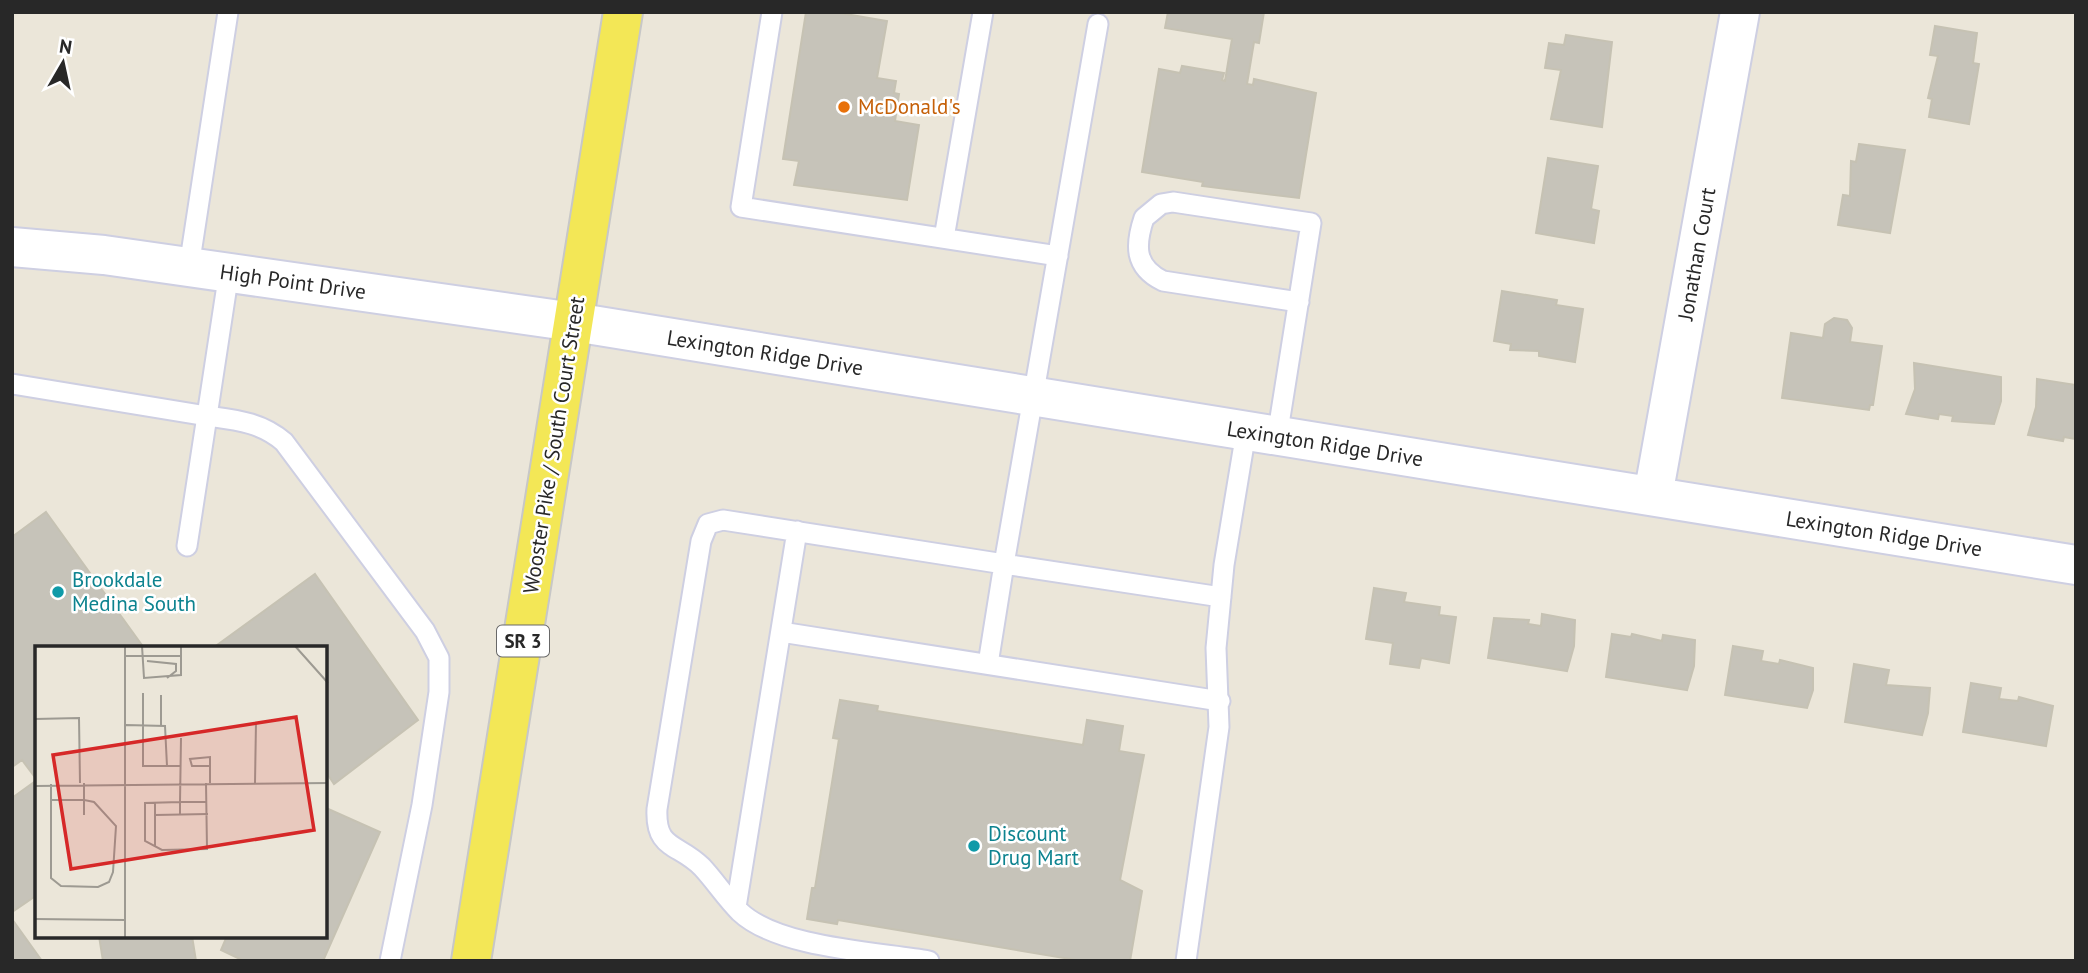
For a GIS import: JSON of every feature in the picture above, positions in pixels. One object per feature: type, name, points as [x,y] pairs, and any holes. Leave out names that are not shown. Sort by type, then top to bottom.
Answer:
[{"type":"main road","name":"Wooster Pike / South Court Street","points":[[471,961],[623,12]]},
{"type":"street","name":"Jonathan Court","points":[[1653,496],[1740,12]]},
{"type":"street","name":"High Point Drive","points":[[12,247],[229,272],[574,322]]},
{"type":"street","name":"Lexington Ridge Drive","points":[[574,322],[2076,565]]},
{"type":"lane","points":[[189,267],[228,12]]},
{"type":"lane","points":[[772,12],[741,207],[1058,256]]},
{"type":"lane","points":[[944,238],[983,12]]},
{"type":"lane","points":[[988,664],[1098,24]]},
{"type":"lane","points":[[1186,961],[1216,751],[1220,701],[1216,648],[1221,597],[1299,302],[1311,223],[1173,202],[1161,204],[1144,218],[1138,251],[1142,267],[1149,275],[1163,281],[1299,302]]},
{"type":"lane","points":[[187,546],[229,272]]},
{"type":"lane","points":[[12,384],[207,416],[267,429],[284,442],[425,631],[439,658],[439,692],[422,805],[390,961]]},
{"type":"lane","points":[[929,961],[785,938],[761,928],[736,907],[702,867],[660,837],[656,826],[657,809],[703,530],[708,523],[723,520],[1221,597]]},
{"type":"lane","points":[[736,907],[797,531]]},
{"type":"lane","points":[[780,632],[1220,701]]},
{"type":"building","name":"McDonald's","points":[[806,12],[834,12],[887,21],[877,78],[896,81],[894,93],[899,94],[895,121],[919,125],[907,200],[794,185],[799,161],[783,159]]},
{"type":"building","points":[[1168,12],[1264,12],[1259,43],[1254,42],[1247,84],[1253,85],[1254,79],[1316,93],[1299,198],[1202,186],[1203,182],[1142,172],[1159,69],[1180,73],[1182,66],[1224,73],[1222,80],[1225,81],[1232,39],[1165,28]]},
{"type":"building","points":[[1935,26],[1977,33],[1973,63],[1979,64],[1969,124],[1929,117],[1932,99],[1928,98],[1938,56],[1930,55]]},
{"type":"building","points":[[1566,35],[1612,42],[1602,127],[1551,119],[1561,70],[1545,68],[1549,43],[1564,45]]},
{"type":"building","points":[[1859,144],[1905,150],[1890,233],[1838,225],[1843,195],[1850,196],[1851,161],[1856,162]]},
{"type":"building","points":[[1548,158],[1598,166],[1591,209],[1599,211],[1594,243],[1536,233]]},
{"type":"building","points":[[1502,291],[1557,300],[1556,305],[1583,309],[1575,362],[1539,356],[1539,351],[1510,350],[1511,344],[1494,341]]},
{"type":"building","points":[[1834,318],[1847,320],[1852,328],[1850,342],[1882,346],[1873,405],[1870,405],[1869,410],[1782,398],[1791,333],[1823,338],[1825,324]]},
{"type":"building","points":[[1914,363],[2001,377],[2001,401],[1994,424],[1952,421],[1953,416],[1939,414],[1938,419],[1906,414],[1915,389]]},
{"type":"building","points":[[2037,379],[2076,385],[2076,439],[2064,437],[2063,441],[2028,435],[2036,407]]},
{"type":"building","name":"Brookdale Medina South","points":[[46,512],[143,646],[35,646],[35,777],[22,760],[12,767],[12,537]]},
{"type":"building","name":"Brookdale Medina South","points":[[315,574],[418,720],[334,784],[327,774],[327,646],[216,646]]},
{"type":"building","points":[[1374,588],[1406,593],[1404,602],[1440,607],[1439,615],[1456,617],[1449,663],[1421,658],[1419,668],[1390,664],[1393,643],[1366,639]]},
{"type":"building","points":[[1542,614],[1575,620],[1574,646],[1567,671],[1488,658],[1494,618],[1529,620],[1528,624],[1541,626]]},
{"type":"building","points":[[1612,634],[1631,637],[1632,634],[1662,641],[1663,635],[1695,640],[1694,666],[1687,690],[1606,677]]},
{"type":"building","points":[[1733,646],[1763,651],[1761,661],[1779,664],[1780,660],[1813,668],[1813,690],[1807,708],[1725,695]]},
{"type":"building","points":[[1854,664],[1889,670],[1886,685],[1930,688],[1928,713],[1922,735],[1845,722]]},
{"type":"building","points":[[1971,683],[2001,688],[1999,699],[2018,701],[2019,697],[2053,706],[2046,746],[1963,732]]},
{"type":"building","name":"Discount Drug Mart","points":[[840,700],[878,706],[877,711],[1083,745],[1087,720],[1123,726],[1119,751],[1144,755],[1120,880],[1142,891],[1130,961],[1082,961],[838,920],[837,924],[807,919],[812,888],[815,888],[839,739],[833,738]]},
{"type":"building","points":[[35,781],[35,896],[12,912],[12,798]]},
{"type":"building","points":[[327,808],[380,832],[323,961],[244,961],[221,950],[226,938],[327,938]]},
{"type":"building","points":[[12,919],[42,961],[12,961]]},
{"type":"building","points":[[99,938],[192,938],[196,961],[103,961]]},
{"type":"place","name":"McDonald's","points":[[844,107]]},
{"type":"place","name":"Brookdale Medina South","points":[[58,592]]},
{"type":"place","name":"Discount Drug Mart","points":[[974,846]]}]
